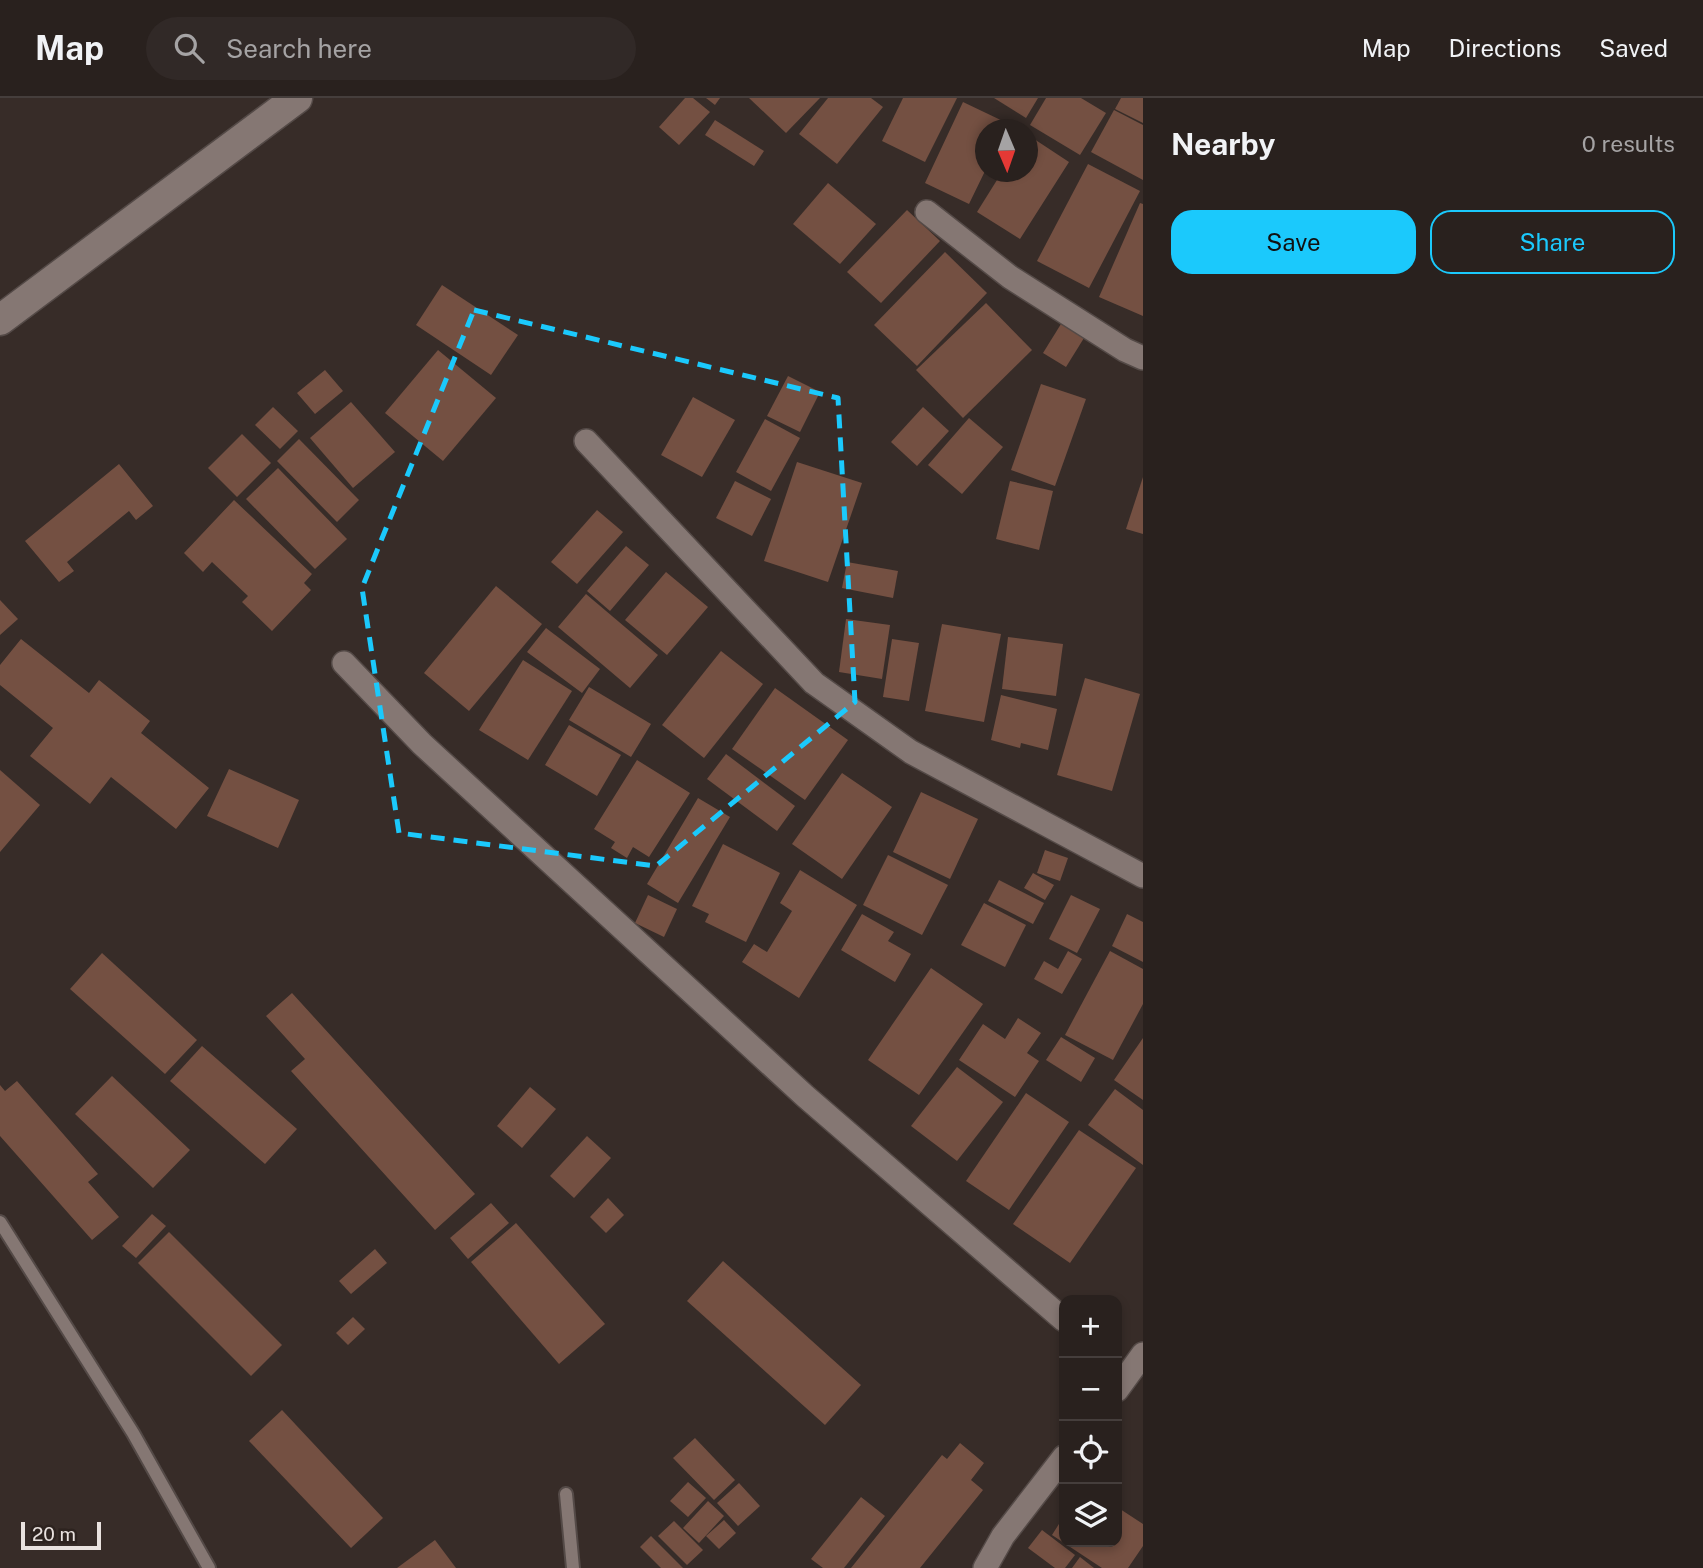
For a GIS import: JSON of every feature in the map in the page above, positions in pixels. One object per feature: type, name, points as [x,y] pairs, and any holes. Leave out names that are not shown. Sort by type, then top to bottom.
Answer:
[{"type":"street","points":[[0,320],[298,98]]},
{"type":"street","points":[[928,212],[1010,277],[1071,317],[1143,358]]},
{"type":"street","points":[[586,442],[814,684],[911,752],[1143,876]]},
{"type":"street","points":[[344,663],[422,744],[805,1096],[1059,1316]]},
{"type":"street","points":[[1122,1376],[1143,1354]]},
{"type":"street","points":[[985,1568],[1003,1536],[1059,1463]]},
{"type":"lane","points":[[0,1222],[133,1433],[209,1568]]},
{"type":"lane","points":[[566,1494],[573,1568]]},
{"type":"highlighted area","points":[[474,310],[838,398],[855,702],[656,866],[399,833],[362,588]]},
{"type":"building","points":[[685,98],[693,98],[710,112],[679,145],[659,127]]},
{"type":"building","points":[[706,98],[720,98],[715,105]]},
{"type":"building","points":[[749,98],[820,98],[786,133]]},
{"type":"building","points":[[828,98],[871,98],[883,107],[837,164],[799,134]]},
{"type":"building","points":[[903,98],[957,98],[925,162],[882,141]]},
{"type":"building","points":[[994,98],[1038,98],[1026,118]]},
{"type":"building","points":[[1046,98],[1081,98],[1106,113],[1080,155],[1038,130],[1038,119],[1034,119]]},
{"type":"building","points":[[1121,98],[1143,98],[1143,123],[1115,109]]},
{"type":"building","points":[[963,102],[999,119],[975,119],[975,182],[980,182],[969,204],[925,183]]},
{"type":"building","points":[[1114,110],[1143,125],[1143,180],[1091,152]]},
{"type":"building","points":[[715,120],[764,151],[754,166],[705,135]]},
{"type":"building","points":[[1038,142],[1069,162],[1020,239],[977,212],[996,182],[1038,182]]},
{"type":"building","points":[[1088,164],[1140,191],[1089,288],[1037,261]]},
{"type":"building","points":[[828,183],[876,224],[840,264],[793,224]]},
{"type":"building","points":[[1140,203],[1143,204],[1143,316],[1099,297]]},
{"type":"building","points":[[907,210],[940,241],[881,303],[847,272]]},
{"type":"building","points":[[945,252],[987,293],[917,366],[874,325]]},
{"type":"building","points":[[442,285],[518,335],[491,375],[416,325]]},
{"type":"building","points":[[986,303],[1032,350],[963,418],[916,370]]},
{"type":"building","points":[[1061,324],[1084,338],[1066,367],[1043,353]]},
{"type":"building","points":[[438,350],[496,398],[443,461],[385,413]]},
{"type":"building","points":[[325,370],[343,391],[315,414],[297,393]]},
{"type":"building","points":[[788,376],[820,392],[800,432],[767,416]]},
{"type":"building","points":[[1041,384],[1086,399],[1055,486],[1011,470]]},
{"type":"building","points":[[693,397],[735,420],[702,477],[661,455]]},
{"type":"building","points":[[351,402],[395,452],[353,488],[310,438]]},
{"type":"building","points":[[273,407],[298,431],[280,449],[255,425]]},
{"type":"building","points":[[923,407],[949,431],[917,466],[891,442]]},
{"type":"building","points":[[969,418],[1003,447],[962,494],[928,465]]},
{"type":"building","points":[[765,419],[800,438],[771,491],[736,472]]},
{"type":"building","points":[[242,434],[271,463],[237,497],[208,468]]},
{"type":"building","points":[[299,439],[359,500],[337,522],[277,461]]},
{"type":"building","points":[[797,462],[862,483],[828,582],[764,561]]},
{"type":"building","points":[[119,464],[153,506],[136,520],[129,511],[67,562],[74,571],[59,582],[25,541]]},
{"type":"building","points":[[278,468],[347,539],[315,569],[246,499]]},
{"type":"building","points":[[1143,477],[1143,534],[1126,529]]},
{"type":"building","points":[[735,481],[771,499],[752,536],[716,518]]},
{"type":"building","points":[[1010,481],[1053,491],[1039,550],[996,539]]},
{"type":"building","points":[[234,500],[312,574],[304,583],[311,590],[272,631],[242,602],[248,596],[212,562],[203,572],[184,553]]},
{"type":"building","points":[[597,510],[623,532],[577,584],[551,562]]},
{"type":"building","points":[[626,546],[649,565],[610,611],[587,591]]},
{"type":"building","points":[[847,562],[898,571],[893,598],[842,588]]},
{"type":"building","points":[[666,572],[708,607],[667,655],[625,620]]},
{"type":"building","points":[[496,586],[542,624],[469,711],[424,673]]},
{"type":"building","points":[[586,594],[658,655],[630,688],[558,627]]},
{"type":"building","points":[[0,600],[18,619],[0,635]]},
{"type":"building","points":[[846,619],[890,625],[882,679],[839,672]]},
{"type":"building","points":[[942,624],[1001,634],[984,722],[925,711]]},
{"type":"building","points":[[546,628],[600,669],[582,693],[527,652]]},
{"type":"building","points":[[1008,637],[1063,644],[1056,696],[1002,689]]},
{"type":"building","points":[[21,639],[89,693],[99,680],[150,721],[141,733],[209,788],[176,829],[111,777],[90,804],[30,756],[53,728],[0,685],[0,665]]},
{"type":"building","points":[[892,639],[919,643],[909,701],[883,697]]},
{"type":"building","points":[[721,651],[763,684],[704,758],[662,725]]},
{"type":"building","points":[[523,660],[572,691],[528,760],[479,730]]},
{"type":"building","points":[[1085,678],[1140,694],[1112,791],[1057,775]]},
{"type":"building","points":[[589,687],[651,724],[631,757],[569,720]]},
{"type":"building","points":[[775,688],[848,740],[805,800],[732,749]]},
{"type":"building","points":[[1001,695],[1057,709],[1048,750],[1021,743],[1020,748],[991,740]]},
{"type":"building","points":[[569,725],[621,755],[597,796],[545,765]]},
{"type":"building","points":[[726,754],[795,806],[777,831],[707,779]]},
{"type":"building","points":[[637,760],[690,793],[649,857],[633,847],[627,858],[611,848],[615,842],[594,829]]},
{"type":"building","points":[[229,769],[299,800],[278,848],[207,816]]},
{"type":"building","points":[[0,770],[40,805],[0,852]]},
{"type":"building","points":[[842,773],[892,807],[842,879],[792,844]]},
{"type":"building","points":[[921,792],[978,819],[950,879],[893,852]]},
{"type":"building","points":[[698,798],[730,817],[678,903],[647,884]]},
{"type":"building","points":[[723,844],[780,873],[746,942],[705,922],[709,914],[692,906]]},
{"type":"building","points":[[1045,850],[1068,858],[1060,881],[1037,873]]},
{"type":"building","points":[[888,855],[948,885],[922,935],[863,905]]},
{"type":"building","points":[[800,870],[857,905],[799,998],[742,962],[754,944],[767,952],[792,911],[780,903]]},
{"type":"building","points":[[1033,873],[1054,885],[1045,900],[1024,888]]},
{"type":"building","points":[[999,880],[1044,903],[1033,924],[988,901]]},
{"type":"building","points":[[648,895],[677,909],[664,937],[635,923]]},
{"type":"building","points":[[1071,895],[1100,909],[1077,953],[1049,939]]},
{"type":"building","points":[[984,903],[1026,925],[1005,967],[961,945]]},
{"type":"building","points":[[862,914],[894,932],[888,941],[911,954],[895,982],[841,950]]},
{"type":"building","points":[[1127,914],[1143,922],[1143,962],[1112,946]]},
{"type":"building","points":[[1068,951],[1082,959],[1062,994],[1034,979],[1044,961],[1058,969]]},
{"type":"building","points":[[1110,951],[1143,969],[1143,1004],[1113,1060],[1065,1035]]},
{"type":"building","points":[[102,953],[197,1040],[165,1074],[70,989]]},
{"type":"building","points":[[931,968],[983,1004],[919,1095],[868,1060]]},
{"type":"building","points":[[292,993],[475,1194],[435,1230],[291,1071],[305,1059],[266,1016]]},
{"type":"building","points":[[1018,1018],[1041,1033],[1027,1053],[1039,1061],[1015,1097],[959,1060],[983,1024],[1005,1039]]},
{"type":"building","points":[[1061,1037],[1095,1058],[1081,1082],[1046,1060]]},
{"type":"building","points":[[1143,1038],[1143,1100],[1114,1080]]},
{"type":"building","points":[[202,1046],[297,1129],[265,1164],[170,1081]]},
{"type":"building","points":[[957,1067],[1003,1102],[957,1161],[911,1126]]},
{"type":"building","points":[[112,1076],[190,1150],[153,1188],[75,1114]]},
{"type":"building","points":[[17,1081],[98,1174],[88,1182],[119,1217],[92,1240],[0,1136],[0,1085],[5,1091]]},
{"type":"building","points":[[530,1087],[556,1109],[522,1148],[497,1126]]},
{"type":"building","points":[[1115,1089],[1143,1110],[1143,1165],[1088,1125]]},
{"type":"building","points":[[1026,1093],[1069,1122],[1009,1210],[966,1181]]},
{"type":"building","points":[[1079,1130],[1136,1168],[1070,1263],[1013,1224]]},
{"type":"building","points":[[587,1136],[611,1158],[574,1198],[550,1176]]},
{"type":"building","points":[[608,1198],[624,1215],[606,1233],[590,1217]]},
{"type":"building","points":[[491,1203],[509,1223],[468,1259],[450,1238]]},
{"type":"building","points":[[152,1214],[166,1226],[136,1258],[122,1246]]},
{"type":"building","points":[[516,1223],[605,1324],[559,1364],[471,1262]]},
{"type":"building","points":[[169,1232],[282,1345],[251,1376],[138,1263]]},
{"type":"building","points":[[375,1249],[387,1263],[351,1294],[339,1281]]},
{"type":"building","points":[[723,1261],[861,1385],[825,1425],[687,1301]]},
{"type":"building","points":[[353,1317],[365,1329],[348,1345],[336,1333]]},
{"type":"building","points":[[282,1410],[383,1518],[351,1548],[249,1441]]},
{"type":"building","points":[[695,1438],[735,1480],[714,1500],[673,1458]]},
{"type":"building","points":[[960,1443],[984,1463],[971,1480],[983,1490],[920,1568],[851,1568],[942,1455],[947,1459]]},
{"type":"building","points":[[688,1482],[706,1498],[688,1517],[670,1501]]},
{"type":"building","points":[[739,1483],[760,1506],[738,1526],[717,1503]]},
{"type":"building","points":[[861,1497],[885,1516],[844,1568],[823,1568],[811,1559]]},
{"type":"building","points":[[708,1501],[724,1516],[699,1543],[683,1528]]},
{"type":"building","points":[[1122,1510],[1143,1524],[1143,1546],[1128,1568],[1102,1568],[1070,1547],[1122,1547]]},
{"type":"building","points":[[724,1520],[736,1533],[719,1549],[706,1536]]},
{"type":"building","points":[[674,1521],[703,1550],[687,1565],[658,1536]]},
{"type":"building","points":[[1059,1524],[1059,1540],[1052,1535]]},
{"type":"building","points":[[1042,1530],[1059,1543],[1059,1547],[1064,1547],[1075,1555],[1065,1568],[1055,1568],[1028,1548]]},
{"type":"building","points":[[651,1536],[683,1568],[661,1568],[640,1547]]},
{"type":"building","points":[[435,1540],[456,1568],[397,1568]]},
{"type":"building","points":[[1080,1557],[1094,1568],[1072,1568]]}]
